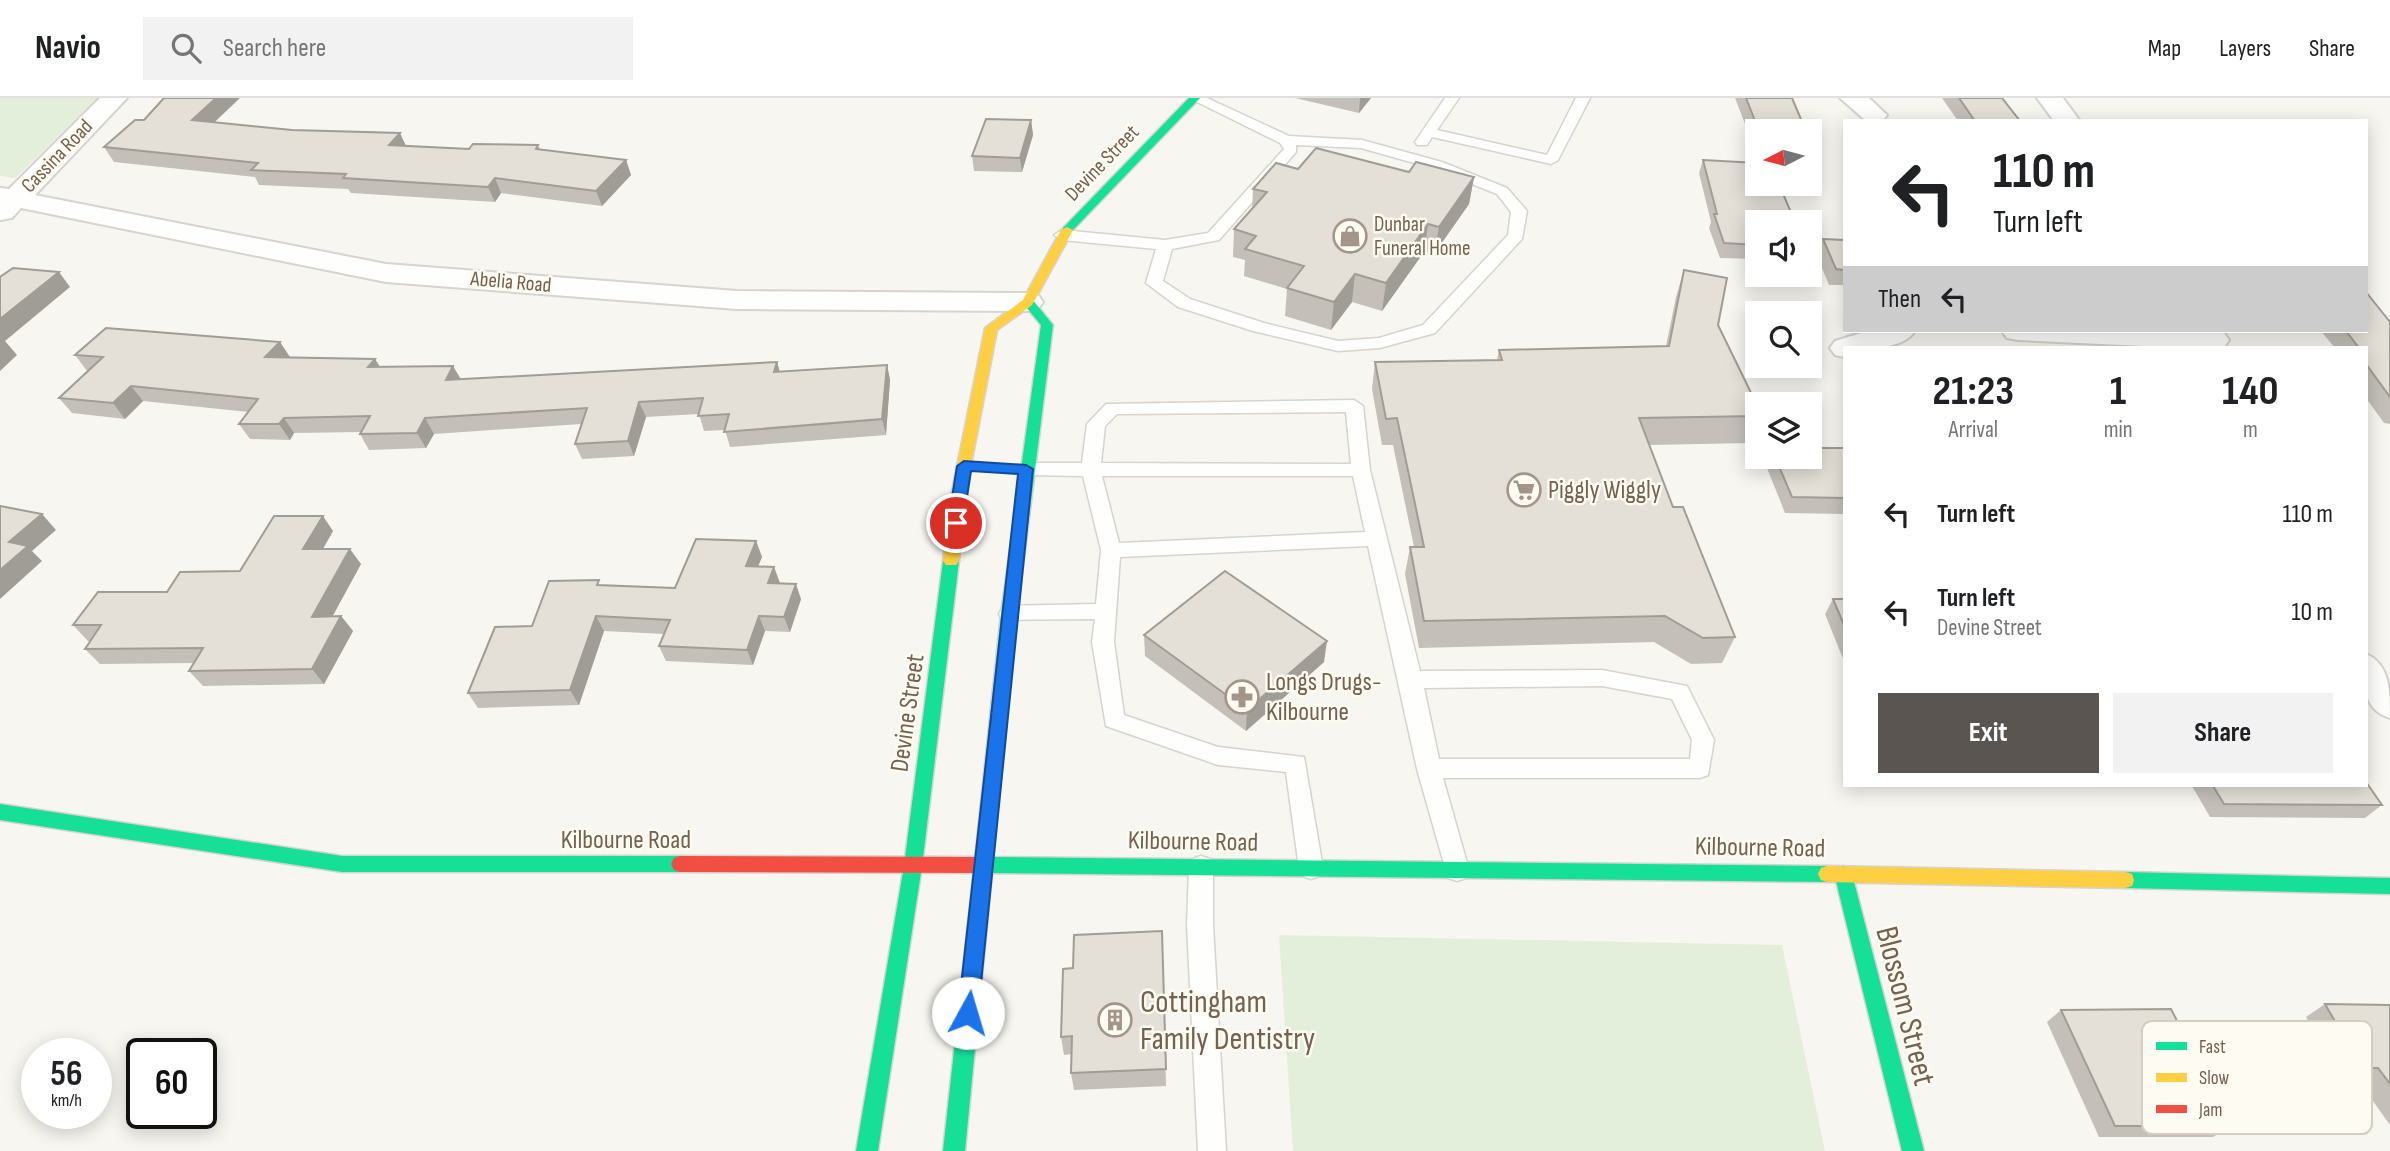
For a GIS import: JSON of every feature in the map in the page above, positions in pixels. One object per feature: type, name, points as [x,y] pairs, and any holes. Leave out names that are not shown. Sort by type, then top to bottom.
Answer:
[{"type":"main road","name":"Devine Street","points":[[867,1151],[913,866],[991,328],[1028,302],[1062,235],[1196,98]]},
{"type":"main road","points":[[954,1151],[1009,614],[1020,469],[1048,325],[1028,302]]},
{"type":"main road","name":"Kilbourne Road","points":[[0,812],[342,864],[1311,868],[1843,874],[2390,886]]},
{"type":"main road","name":"Blossom Street","points":[[1843,874],[1913,1151]]},
{"type":"street","name":"Cassina Road","points":[[6,203],[114,98]]},
{"type":"street","points":[[1853,98],[1874,116]]},
{"type":"street","points":[[2050,98],[2066,119]]},
{"type":"street","name":"Abelia Road","points":[[6,203],[386,273],[737,300],[1028,302]]},
{"type":"street","points":[[1852,346],[1893,333]]},
{"type":"street","points":[[2061,333],[2213,340]]},
{"type":"street","points":[[2368,672],[2390,702]]},
{"type":"lane","points":[[1165,245],[1154,283],[1184,303],[1338,346],[1380,343],[1429,329],[1516,236],[1519,211],[1502,191],[1411,158],[1362,144],[1286,140],[1196,98]]},
{"type":"lane","points":[[1411,158],[1452,98]]},
{"type":"lane","points":[[1428,132],[1551,160],[1583,98]]},
{"type":"lane","points":[[1062,235],[1165,245],[1213,237],[1291,149],[1286,140]]},
{"type":"lane","points":[[1311,868],[1296,764],[1218,756],[1114,720],[1103,642],[1111,550],[1091,471],[1096,424],[1112,408],[1354,406],[1361,470],[1376,539],[1411,680],[1429,769],[1457,870]]},
{"type":"lane","points":[[1020,469],[1361,470]]},
{"type":"lane","points":[[1111,550],[1376,539]]},
{"type":"lane","points":[[1009,614],[1106,611]]},
{"type":"lane","points":[[1411,680],[1602,678],[1679,692],[1703,740],[1700,768],[1429,769]]},
{"type":"lane","points":[[1200,867],[1200,925],[1212,1151]]},
{"type":"green space","points":[[0,98],[98,98],[15,178],[0,176]]},
{"type":"green space","points":[[1279,935],[1782,945],[1825,1151],[1293,1151]]},
{"type":"building","points":[[164,98],[216,98],[192,120],[292,130],[400,133],[389,145],[469,149],[473,144],[538,145],[536,149],[626,160],[596,191],[495,178],[488,187],[343,178],[346,174],[251,170],[258,163],[104,147],[135,120],[144,120]]},
{"type":"building","points":[[1746,98],[1792,98],[1801,119],[1754,119]]},
{"type":"building","points":[[1959,98],[2002,98],[2018,119],[1974,119]]},
{"type":"building","points":[[986,119],[1031,120],[1020,158],[972,156]]},
{"type":"building","name":"Dunbar Funeral Home","points":[[1316,148],[1409,172],[1416,162],[1474,177],[1439,227],[1428,224],[1386,283],[1355,274],[1334,302],[1287,288],[1304,266],[1245,249],[1256,236],[1234,229],[1267,192],[1253,189],[1276,163],[1298,169]]},
{"type":"building","points":[[1703,160],[1745,162],[1745,196],[1784,196],[1790,210],[1745,210],[1745,244],[1724,243],[1714,214],[1717,214]]},
{"type":"building","points":[[1823,239],[1843,240],[1843,270],[1836,269]]},
{"type":"building","points":[[13,268],[59,272],[0,319],[0,277]]},
{"type":"building","name":"Piggly Wiggly","points":[[1684,270],[1727,278],[1718,325],[1751,392],[1745,392],[1745,416],[1639,418],[1673,507],[1683,507],[1735,637],[1703,638],[1665,616],[1424,621],[1410,547],[1424,547],[1397,418],[1386,419],[1375,362],[1502,360],[1499,350],[1669,346]]},
{"type":"building","points":[[2368,294],[2390,322],[2390,397],[2368,367],[2368,346],[2357,346],[2348,333],[2368,333]]},
{"type":"building","points":[[106,328],[280,342],[265,357],[375,359],[368,367],[453,366],[446,380],[777,362],[774,372],[887,365],[882,419],[724,432],[729,414],[698,416],[703,398],[639,402],[628,441],[575,444],[587,408],[425,418],[417,433],[360,434],[370,416],[284,418],[279,424],[239,424],[258,399],[131,386],[113,403],[59,398],[103,357],[75,355]]},
{"type":"building","points":[[1822,448],[1843,448],[1843,498],[1792,497],[1780,469],[1822,469]]},
{"type":"building","points":[[0,506],[42,514],[9,542],[28,546],[0,570]]},
{"type":"building","points":[[274,516],[323,516],[303,549],[350,549],[312,617],[341,616],[312,669],[189,671],[203,648],[85,649],[101,625],[73,625],[98,592],[167,592],[180,572],[240,571]]},
{"type":"building","points":[[696,539],[756,541],[746,566],[774,567],[768,583],[796,584],[784,617],[759,616],[747,650],[659,646],[670,620],[596,616],[570,690],[468,693],[495,627],[532,626],[549,581],[599,580],[597,585],[675,588]]},
{"type":"building","name":"Longs Drugs- Kilbourne","points":[[1225,571],[1327,641],[1247,710],[1144,635]]},
{"type":"building","points":[[1833,599],[1843,599],[1843,623]]},
{"type":"building","points":[[2368,785],[2382,805],[2224,804],[2214,787],[2368,787]]},
{"type":"building","name":"Cottingham Family Dentistry","points":[[1162,931],[1166,1069],[1071,1073],[1072,1036],[1061,1037],[1063,969],[1073,968],[1074,935]]},
{"type":"building","points":[[2325,1004],[2390,1005],[2390,1084],[2378,1068],[2372,1068],[2372,1021],[2335,1021]]},
{"type":"building","points":[[2171,1009],[2177,1021],[2142,1021],[2142,1126],[2115,1126],[2061,1010]]},
{"type":"traffic: fast","points":[[1067,230],[1195,98]]},
{"type":"traffic: fast","points":[[954,1151],[1009,614],[1047,325],[1028,302]]},
{"type":"traffic: fast","points":[[867,1151],[913,866],[951,561]]},
{"type":"traffic: fast","points":[[0,812],[342,864],[680,864]]},
{"type":"traffic: fast","points":[[981,865],[1827,874]]},
{"type":"traffic: fast","points":[[1843,874],[1913,1151]]},
{"type":"traffic: fast","points":[[2125,880],[2390,886]]},
{"type":"traffic: slow","points":[[951,561],[958,496],[991,328],[1028,302],[1067,230]]},
{"type":"traffic: slow","points":[[1827,874],[2125,880]]},
{"type":"traffic: jam","points":[[680,864],[981,865]]},
{"type":"place","name":"Dunbar Funeral Home","points":[[1350,236]]},
{"type":"place","name":"Piggly Wiggly","points":[[1524,490]]},
{"type":"place","name":"Longs Drugs- Kilbourne","points":[[1242,697]]},
{"type":"place","name":"Cottingham Family Dentistry","points":[[1115,1020]]},
{"type":"route","points":[[956,523],[964,466],[1026,469],[968,1013]]}]
